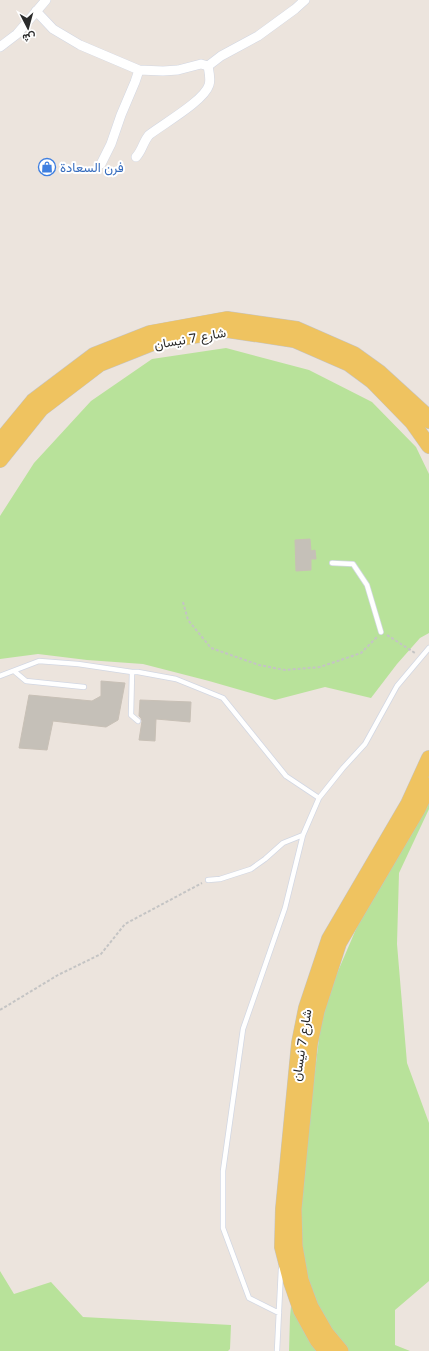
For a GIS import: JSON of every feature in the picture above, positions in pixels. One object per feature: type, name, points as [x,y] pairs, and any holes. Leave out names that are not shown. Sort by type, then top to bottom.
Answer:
[{"type":"main road","name":"شارع 7 نيسان","points":[[0,441],[33,400],[94,355],[150,333],[227,319],[297,329],[354,354],[379,372],[424,413],[429,421]]},
{"type":"main road","name":"شارع 7 نيسان","points":[[0,460],[41,408],[100,364],[153,343],[227,330],[294,340],[349,364],[372,381],[408,417],[429,446]]},
{"type":"main road","name":"شارع 7 نيسان","points":[[326,1351],[316,1340],[301,1311],[291,1282],[282,1247],[284,1193],[299,1043],[306,1008],[329,939],[408,804],[429,758]]},
{"type":"main road","name":"شارع 7 نيسان","points":[[341,1351],[326,1333],[311,1306],[301,1280],[295,1246],[294,1209],[310,1044],[317,1011],[339,943],[418,809],[429,785]]},
{"type":"street","points":[[0,47],[17,34],[46,0]]},
{"type":"street","points":[[208,66],[221,56],[258,36],[295,10],[305,0]]},
{"type":"street","points":[[36,11],[53,29],[80,46],[138,70],[163,71],[178,70],[201,64],[208,66]]},
{"type":"street","points":[[136,157],[140,152],[144,141],[149,135],[206,92],[210,83],[208,66]]},
{"type":"street","points":[[101,164],[112,144],[138,70]]},
{"type":"lane","points":[[332,563],[353,564],[367,585],[381,632]]},
{"type":"lane","points":[[279,1313],[249,1298],[222,1228],[223,1171],[243,1029],[285,908],[303,835],[319,798],[343,768],[366,744],[396,686],[429,648]]},
{"type":"lane","points":[[0,676],[39,661],[78,664],[176,679],[223,698],[286,776],[319,798]]},
{"type":"lane","points":[[14,671],[26,681],[84,687]]},
{"type":"lane","points":[[132,672],[130,715],[138,721]]},
{"type":"lane","points":[[208,880],[251,869],[265,860],[283,843],[303,835]]},
{"type":"lane","points":[[277,1351],[282,1247]]},
{"type":"path","points":[[183,602],[188,620],[211,648],[259,665],[285,670],[320,667],[361,653],[381,632],[421,657]]},
{"type":"path","points":[[0,1010],[58,975],[101,954],[125,924],[208,880]]},
{"type":"green space","points":[[226,348],[309,370],[372,402],[416,447],[429,474],[429,633],[420,638],[397,664],[371,698],[325,687],[275,700],[143,664],[87,660],[38,654],[0,659],[0,516],[34,463],[91,401],[152,359]]},
{"type":"green space","points":[[429,785],[429,809],[399,873],[397,944],[407,1063],[429,1123],[429,1281],[395,1310],[395,1345],[410,1351],[289,1351],[290,1317],[307,1136],[323,1006],[378,878]]},
{"type":"green space","points":[[0,1271],[14,1294],[51,1282],[83,1317],[231,1325],[230,1349],[228,1351],[0,1351]]},
{"type":"building","points":[[310,539],[311,551],[315,550],[316,559],[311,559],[311,570],[296,571],[295,540]]},
{"type":"building","points":[[101,681],[125,683],[118,720],[106,727],[53,721],[47,750],[19,748],[29,695],[92,701],[101,696]]},
{"type":"building","points":[[140,700],[191,702],[190,722],[156,719],[155,741],[139,740],[142,721],[139,716]]},
{"type":"place","name":"فرن السعادة","points":[[47,167]]}]
